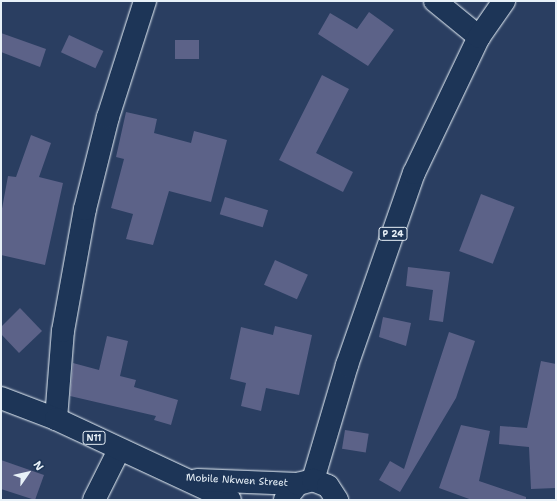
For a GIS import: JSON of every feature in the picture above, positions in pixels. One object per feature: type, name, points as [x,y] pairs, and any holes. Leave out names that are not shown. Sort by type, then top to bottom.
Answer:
[{"type":"main road","points":[[56,419],[63,331],[85,209],[108,117],[145,1]]},
{"type":"main road","points":[[435,1],[479,37]]},
{"type":"main road","name":"P 24","points":[[299,488],[347,365],[414,173],[479,37],[504,1]]},
{"type":"main road","name":"Mobile Nkwen Street","points":[[1,398],[56,419],[119,450],[185,479],[299,488]]},
{"type":"main road","points":[[94,500],[119,450]]},
{"type":"main road","points":[[185,479],[230,500]]},
{"type":"main road","points":[[299,488],[328,486],[338,500]]},
{"type":"building","points":[[369,12],[394,30],[368,66],[318,34],[330,13],[357,29]]},
{"type":"building","points":[[1,33],[46,49],[40,67],[1,52]]},
{"type":"building","points":[[69,35],[103,51],[95,68],[61,52]]},
{"type":"building","points":[[175,40],[199,40],[199,59],[175,59]]},
{"type":"building","points":[[322,75],[349,89],[316,153],[353,172],[343,192],[279,160]]},
{"type":"building","points":[[126,112],[157,119],[154,133],[191,143],[194,131],[227,140],[211,202],[169,191],[153,245],[126,239],[133,214],[111,208],[124,159],[116,157]]},
{"type":"building","points":[[31,135],[51,143],[39,177],[63,183],[45,265],[1,255],[1,214],[8,176],[16,177]]},
{"type":"building","points":[[481,194],[515,207],[493,264],[459,251]]},
{"type":"building","points":[[225,197],[268,210],[263,227],[220,214]]},
{"type":"building","points":[[275,260],[308,275],[297,299],[264,285]]},
{"type":"building","points":[[408,267],[450,272],[443,322],[429,320],[433,290],[406,286]]},
{"type":"building","points":[[20,308],[42,331],[19,353],[1,334],[1,327]]},
{"type":"building","points":[[383,317],[411,323],[406,346],[379,337]]},
{"type":"building","points":[[275,326],[312,335],[299,395],[266,388],[261,411],[241,406],[246,383],[230,379],[241,327],[273,335]]},
{"type":"building","points":[[449,332],[475,341],[456,398],[400,492],[379,480],[390,461],[404,469]]},
{"type":"building","points":[[107,336],[128,341],[120,376],[136,380],[134,387],[178,400],[171,425],[154,420],[156,416],[70,396],[73,363],[99,370]]},
{"type":"building","points":[[541,361],[556,364],[556,488],[531,489],[529,447],[499,444],[500,426],[527,428]]},
{"type":"building","points":[[461,425],[490,431],[479,481],[526,497],[526,500],[472,500],[439,488]]},
{"type":"building","points":[[345,430],[369,434],[366,453],[342,449]]},
{"type":"building","points":[[1,460],[44,475],[35,500],[1,489]]}]
